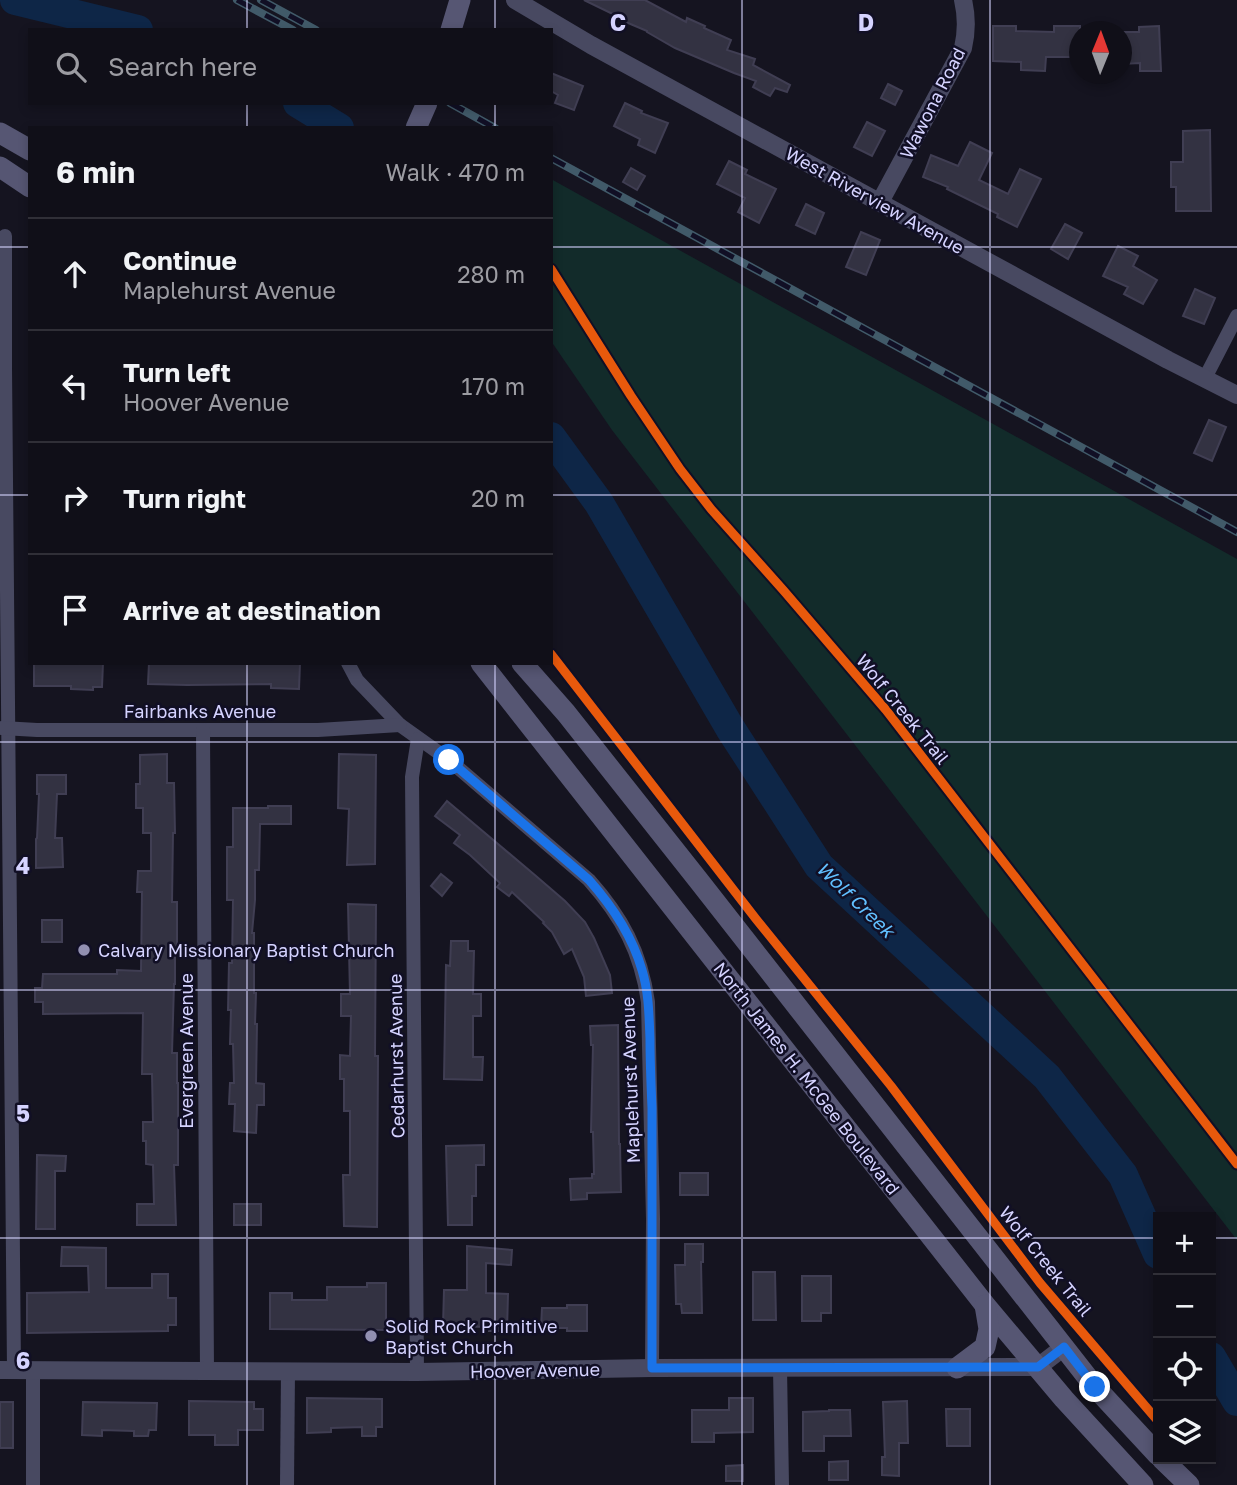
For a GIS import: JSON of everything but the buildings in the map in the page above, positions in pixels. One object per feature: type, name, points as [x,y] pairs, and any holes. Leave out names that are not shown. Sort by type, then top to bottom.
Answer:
[{"type":"main road","points":[[452,28],[460,0]]},
{"type":"main road","points":[[417,126],[426,105]]},
{"type":"main road","points":[[0,132],[28,149]]},
{"type":"main road","points":[[0,167],[28,186]]},
{"type":"main road","name":"North James H. McGee Boulevard","points":[[483,665],[985,1305],[1073,1410],[1143,1485]]},
{"type":"main road","name":"North James H. McGee Boulevard","points":[[524,665],[566,713],[1095,1387],[1153,1450]]},
{"type":"main road","points":[[957,1368],[985,1347],[989,1329],[985,1305]]},
{"type":"main road","points":[[1167,1464],[1189,1485]]},
{"type":"street","name":"West Riverview Avenue","points":[[515,0],[591,45],[1156,354],[1237,395]]},
{"type":"street","name":"Wawona Road","points":[[880,202],[963,48],[967,16],[963,0]]},
{"type":"street","points":[[5,236],[2,271],[7,1370]]},
{"type":"street","points":[[1205,378],[1237,316]]},
{"type":"street","name":"Maplehurst Avenue","points":[[349,665],[357,680],[400,725],[449,760],[589,880],[608,901],[635,949],[649,1002],[653,1219],[652,1368]]},
{"type":"street","name":"Fairbanks Avenue","points":[[4,728],[318,730],[400,725]]},
{"type":"street","name":"Evergreen Avenue","points":[[203,730],[207,1371]]},
{"type":"street","name":"Cedarhurst Avenue","points":[[416,1372],[412,777],[418,739]]},
{"type":"street","points":[[1038,1367],[1064,1347]]},
{"type":"street","name":"Hoover Avenue","points":[[7,1370],[416,1372],[652,1368],[1038,1367]]},
{"type":"street","points":[[780,1368],[782,1485]]},
{"type":"street","points":[[33,1371],[33,1485]]},
{"type":"street","points":[[287,1485],[288,1371]]},
{"type":"green space","points":[[553,180],[1237,559],[1237,1240],[612,430],[553,344]]},
{"type":"waterway","name":"Wolf Creek","points":[[15,0],[130,28]]},
{"type":"waterway","name":"Wolf Creek","points":[[301,105],[336,126]]},
{"type":"waterway","name":"Wolf Creek","points":[[553,440],[599,503],[730,728],[819,866],[1047,1077],[1123,1175],[1153,1243]]},
{"type":"waterway","name":"Wolf Creek","points":[[1216,1365],[1237,1401]]},
{"type":"railway","points":[[237,0],[289,28]]},
{"type":"railway","points":[[261,0],[312,28]]},
{"type":"railway","points":[[454,105],[491,126]]},
{"type":"railway","points":[[553,159],[1237,532]]},
{"type":"cycle path","name":"Wolf Creek Trail","points":[[553,272],[680,469],[711,509],[886,710],[1237,1164]]},
{"type":"cycle path","name":"Wolf Creek Trail","points":[[553,657],[756,919],[891,1086],[1040,1283],[1153,1415]]},
{"type":"place","name":"Calvary Missionary Baptist Church","points":[[84,950]]},
{"type":"place","name":"Solid Rock Primitive Baptist Church","points":[[371,1336]]},
{"type":"route","points":[[449,760],[589,880],[608,901],[635,949],[649,1002],[653,1219],[652,1368],[1038,1367],[1064,1347],[1095,1387]]}]
